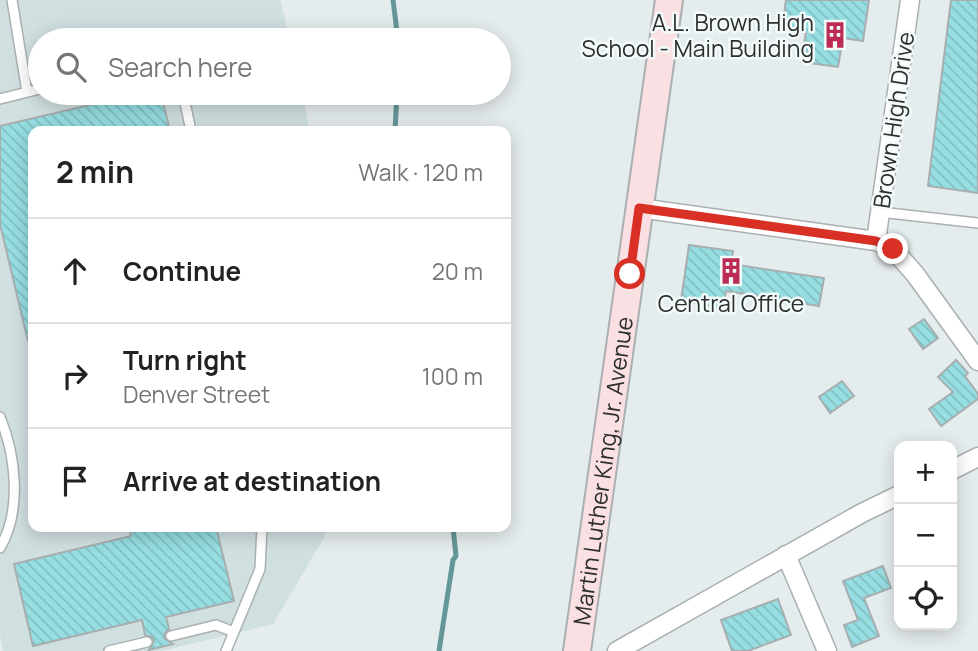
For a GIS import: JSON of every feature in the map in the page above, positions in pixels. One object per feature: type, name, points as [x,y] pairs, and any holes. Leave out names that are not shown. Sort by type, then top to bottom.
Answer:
[{"type":"main road","name":"Martin Luther King, Jr. Avenue","points":[[577,651],[669,0]]},
{"type":"street","name":"Brown High Drive","points":[[876,241],[910,0]]},
{"type":"street","points":[[639,208],[876,241],[893,249],[915,274],[978,361]]},
{"type":"street","points":[[957,468],[978,457]]},
{"type":"street","points":[[617,651],[646,644],[786,555],[894,498]]},
{"type":"street","points":[[786,555],[827,651]]},
{"type":"lane","points":[[0,99],[27,92],[12,0]]},
{"type":"lane","points":[[186,105],[190,126]]},
{"type":"lane","points":[[880,212],[978,223]]},
{"type":"lane","points":[[0,417],[9,444],[13,472],[13,508],[0,548]]},
{"type":"lane","points":[[226,651],[260,569],[262,532]]},
{"type":"lane","points":[[171,636],[216,625],[234,632]]},
{"type":"lane","points":[[109,651],[147,642]]},
{"type":"shaded area","points":[[0,0],[280,0],[287,28],[28,28],[28,105],[305,105],[309,126],[28,126],[28,532],[325,532],[325,536],[273,624],[162,651],[3,651],[0,635]]},
{"type":"building","name":"A.L. Brown High School - Main Building","points":[[786,0],[869,0],[863,41],[843,38],[838,67],[801,62],[806,33],[782,29]]},
{"type":"building","points":[[951,0],[978,0],[978,193],[928,186]]},
{"type":"building","points":[[90,105],[164,105],[169,126],[28,126],[28,341],[0,224],[0,126]]},
{"type":"building","name":"Central Office","points":[[689,245],[733,251],[731,264],[824,278],[819,306],[726,291],[723,308],[681,301]]},
{"type":"building","points":[[924,319],[938,338],[923,349],[909,329]]},
{"type":"building","points":[[956,360],[968,373],[965,376],[978,394],[978,399],[941,426],[929,409],[953,392],[938,377]]},
{"type":"building","points":[[842,381],[854,396],[830,413],[819,397]]},
{"type":"building","points":[[130,532],[217,532],[234,601],[166,617],[169,629],[164,638],[173,644],[149,650],[154,641],[152,637],[145,635],[142,620],[33,646],[14,564],[131,536]]},
{"type":"building","points":[[883,566],[891,588],[864,598],[879,636],[852,647],[844,625],[858,620],[843,581]]},
{"type":"building","points":[[778,599],[791,635],[748,651],[732,651],[721,620]]},
{"type":"waterway","points":[[393,0],[396,28]]},
{"type":"waterway","points":[[395,126],[396,105]]},
{"type":"waterway","points":[[439,651],[453,560],[456,556],[454,532]]},
{"type":"place","name":"A.L. Brown High School - Main Building","points":[[835,35]]},
{"type":"place","name":"Central Office","points":[[731,271]]},
{"type":"route","points":[[630,274],[639,208],[876,241],[893,249]]}]
